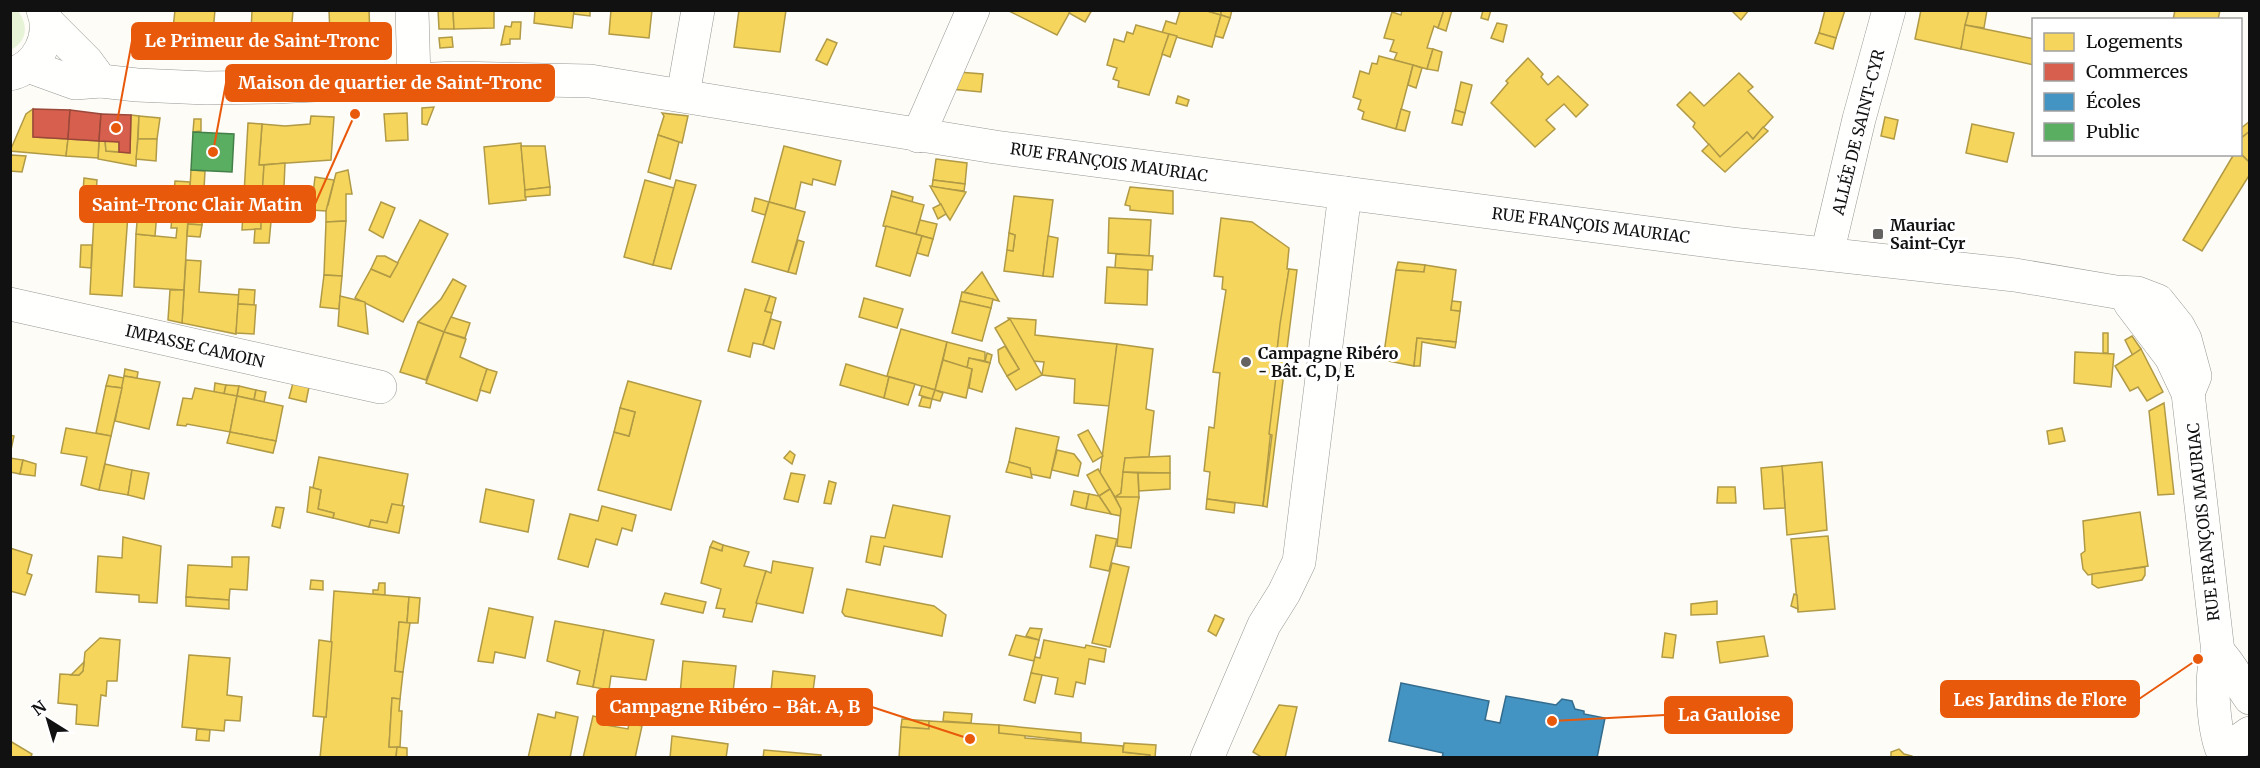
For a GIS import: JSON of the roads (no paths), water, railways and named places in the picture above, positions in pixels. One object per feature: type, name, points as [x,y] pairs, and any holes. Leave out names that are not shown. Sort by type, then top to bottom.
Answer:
[{"type":"street","points":[[412,10],[414,80]]},
{"type":"street","points":[[683,95],[698,10]]},
{"type":"street","points":[[918,136],[973,10]]},
{"type":"street","name":"ALLÉE DE SAINT-CYR","points":[[1827,254],[1859,119],[1890,10]]},
{"type":"street","points":[[16,74],[39,54],[46,39],[47,15]]},
{"type":"street","points":[[47,15],[101,81]]},
{"type":"street","name":"RUE FRANÇOIS MAURIAC","points":[[16,74],[75,83],[101,81],[137,85],[217,88],[414,80],[590,81],[918,136],[1827,254],[2015,275],[2116,292],[2131,304],[2154,332],[2171,357],[2188,393],[2218,651],[2212,667],[2214,688],[2220,746],[2225,757]]},
{"type":"street","points":[[1207,758],[1264,625],[1284,593],[1299,562],[1346,193]]},
{"type":"street","name":"IMPASSE CAMOIN","points":[[10,304],[380,387]]},
{"type":"street","name":"RUE FRANÇOIS MAURIAC","points":[[2218,651],[2229,663],[2236,679],[2250,698]]},
{"type":"street","points":[[2225,757],[2233,745],[2250,733]]},
{"type":"place","name":"Saint-Tronc Clair Matin","points":[[355,114]]},
{"type":"place","name":"Le Primeur de Saint-Tronc","points":[[116,128]]},
{"type":"place","name":"Maison de quartier de Saint-Tronc","points":[[213,152]]},
{"type":"place","name":"Mauriac Saint-Cyr","points":[[1878,234]]},
{"type":"place","name":"Campagne Ribéro - Bât. C, D, E","points":[[1246,362]]},
{"type":"place","name":"Les Jardins de Flore","points":[[2198,659]]},
{"type":"place","name":"La Gauloise","points":[[1552,721]]},
{"type":"place","name":"Campagne Ribéro - Bât. A, B","points":[[970,739]]}]
